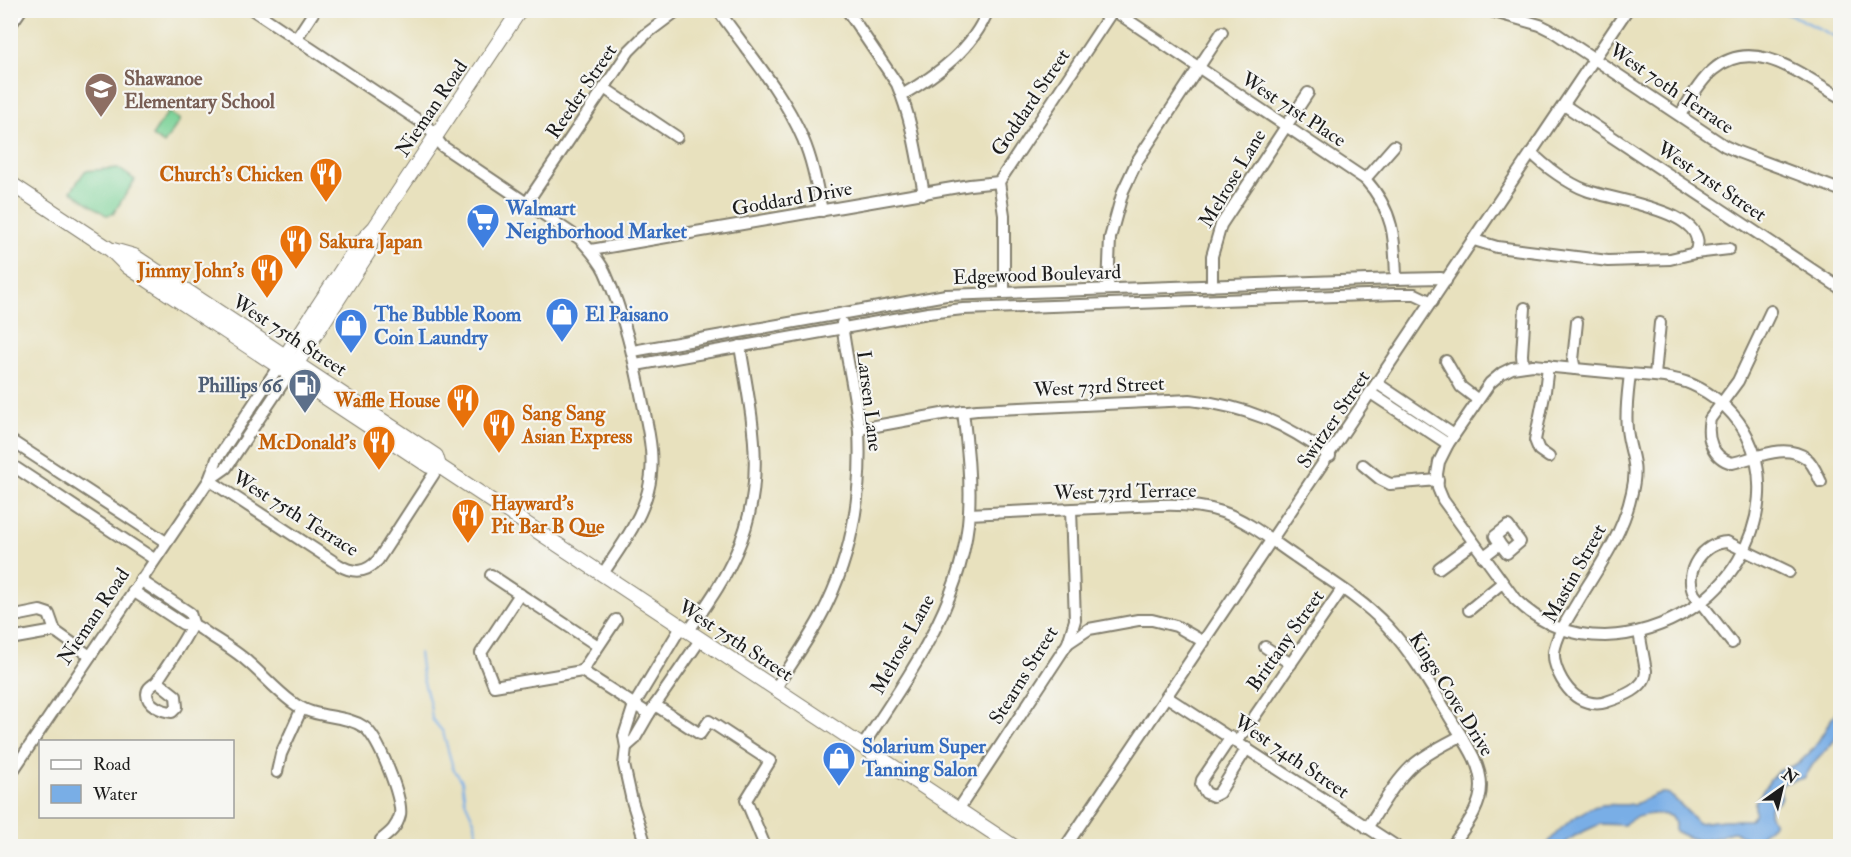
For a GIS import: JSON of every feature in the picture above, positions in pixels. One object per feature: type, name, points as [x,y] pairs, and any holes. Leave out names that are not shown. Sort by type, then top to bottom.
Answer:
[{"type":"main road","name":"Nieman Road","points":[[288,365],[358,245],[375,227],[520,10]]},
{"type":"main road","name":"West 75th Street","points":[[10,183],[111,250],[134,256],[429,466],[439,466],[1013,846]]},
{"type":"street","points":[[10,26],[21,10]]},
{"type":"street","points":[[253,10],[427,126],[442,146],[580,239],[591,250],[604,270],[633,351],[652,451],[652,472],[640,514],[602,575]]},
{"type":"street","points":[[296,39],[315,10]]},
{"type":"street","name":"Reeder Street","points":[[526,204],[629,51],[646,34],[678,10]]},
{"type":"street","points":[[718,10],[778,94],[795,123],[811,159],[822,211]]},
{"type":"street","points":[[847,10],[902,95],[912,127],[924,194]]},
{"type":"street","points":[[902,95],[950,62],[966,47],[988,10]]},
{"type":"street","name":"West 71st Place","points":[[1113,10],[1365,179],[1378,195],[1392,224],[1396,279]]},
{"type":"street","name":"Goddard Street","points":[[1004,292],[1004,215],[999,182],[1113,10]]},
{"type":"street","name":"West 70th Terrace","points":[[1487,10],[1540,25],[1596,58],[1738,153],[1840,190]]},
{"type":"street","name":"Switzer Street","points":[[1066,846],[1375,389],[1627,10]]},
{"type":"street","points":[[1108,289],[1110,238],[1123,190],[1137,161],[1222,32]]},
{"type":"street","points":[[1680,115],[1701,83],[1714,69],[1742,56],[1772,59],[1840,98]]},
{"type":"street","points":[[604,88],[676,137]]},
{"type":"street","name":"Melrose Lane","points":[[1212,286],[1212,256],[1221,225],[1308,93]]},
{"type":"street","name":"West 71st Street","points":[[1564,105],[1840,288]]},
{"type":"street","points":[[1365,179],[1394,146]]},
{"type":"street","points":[[1532,153],[1580,188],[1652,208],[1685,221],[1692,228],[1696,238],[1695,253]]},
{"type":"street","name":"Goddard Drive","points":[[591,250],[970,185],[999,182]]},
{"type":"street","points":[[1474,240],[1497,247],[1608,261],[1670,259],[1729,249]]},
{"type":"street","name":"Edgewood Boulevard","points":[[633,351],[946,295],[1396,279],[1441,278],[1446,281]]},
{"type":"street","name":"Edgewood Boulevard","points":[[636,365],[928,313],[986,308],[1396,294],[1415,294],[1432,302]]},
{"type":"street","points":[[1523,366],[1525,308]]},
{"type":"street","points":[[1770,310],[1738,381],[1710,419],[1708,427],[1712,446],[1716,455],[1732,463],[1781,451],[1793,452],[1806,458],[1821,482]]},
{"type":"street","name":"Larsen Lane","points":[[775,689],[818,621],[837,581],[855,518],[859,484],[859,429],[841,314]]},
{"type":"street","points":[[1575,369],[1573,360],[1577,322]]},
{"type":"street","points":[[1655,375],[1660,323]]},
{"type":"street","points":[[626,747],[634,740],[655,705],[690,633],[736,555],[748,522],[756,474],[755,438],[740,346]]},
{"type":"street","points":[[1446,361],[1461,387],[1478,400]]},
{"type":"street","name":"Nieman Road","points":[[10,775],[209,480],[226,468],[288,365]]},
{"type":"street","points":[[1523,366],[1655,375],[1685,382],[1699,387],[1722,403],[1742,425],[1760,471],[1760,496],[1756,518],[1730,572],[1700,602],[1669,621],[1638,632],[1614,636],[1591,636],[1563,630],[1525,609],[1483,557],[1443,500],[1438,480],[1439,462],[1451,439],[1495,377],[1512,368],[1523,366]]},
{"type":"street","points":[[1548,366],[1535,441],[1539,450],[1549,458]]},
{"type":"street","name":"Mastin Street","points":[[1630,374],[1627,424],[1636,472],[1632,493],[1615,542],[1563,630],[1554,653],[1555,665],[1572,692],[1587,702],[1604,703],[1644,682],[1646,671],[1638,632]]},
{"type":"street","points":[[1375,389],[1451,439]]},
{"type":"street","name":"West 73rd Street","points":[[859,429],[963,411],[1164,400],[1215,403],[1244,409],[1290,429],[1330,456]]},
{"type":"street","name":"Melrose Lane","points":[[862,747],[936,629],[957,576],[969,514],[969,455],[963,411]]},
{"type":"street","points":[[10,440],[166,542]]},
{"type":"street","points":[[10,464],[154,559]]},
{"type":"street","points":[[1364,465],[1380,479],[1390,484],[1438,480]]},
{"type":"street","name":"West 75th Terrace","points":[[209,480],[347,570],[355,572],[372,566],[385,551],[439,466]]},
{"type":"street","name":"West 73rd Terrace","points":[[969,514],[1158,505],[1198,506],[1231,515],[1272,541]]},
{"type":"street","name":"Stearns Street","points":[[958,810],[1068,642],[1075,621],[1071,510]]},
{"type":"street","name":"Kings Cove Drive","points":[[1272,541],[1362,602],[1385,624],[1407,649],[1461,736],[1478,768],[1480,793],[1474,813],[1452,846]]},
{"type":"street","points":[[1732,643],[1689,585],[1690,573],[1708,547],[1716,542],[1727,542],[1789,572]]},
{"type":"street","points":[[1439,568],[1473,543]]},
{"type":"street","points":[[1483,557],[1500,544]]},
{"type":"street","points":[[491,575],[598,646]]},
{"type":"street","points":[[140,580],[190,613],[193,623],[233,650],[292,702],[308,712],[352,720],[368,729],[380,750],[396,792],[400,813],[394,830],[381,840]]},
{"type":"street","points":[[1469,610],[1503,583]]},
{"type":"street","name":"Brittany Street","points":[[1247,748],[1219,793],[1213,795],[1206,793],[1202,780],[1291,664],[1342,589]]},
{"type":"street","points":[[133,591],[183,624],[193,623]]},
{"type":"street","points":[[520,594],[481,653],[494,686],[582,671],[649,714]]},
{"type":"street","points":[[10,617],[40,611],[50,614],[55,631],[90,656]]},
{"type":"street","points":[[582,671],[616,620]]},
{"type":"street","points":[[1068,642],[1089,629],[1138,620],[1152,620],[1176,626],[1204,642]]},
{"type":"street","points":[[157,681],[193,623]]},
{"type":"street","points":[[10,639],[55,631]]},
{"type":"street","points":[[646,846],[624,765],[626,747],[624,736],[634,705],[690,633]]},
{"type":"street","points":[[1265,647],[1291,664]]},
{"type":"street","name":"West 74th Street","points":[[1167,697],[1396,846]]},
{"type":"street","points":[[655,705],[700,734],[709,721],[770,761],[746,800],[765,846],[762,846]]},
{"type":"street","points":[[277,772],[281,754],[302,708]]},
{"type":"street","points":[[1367,828],[1401,778],[1413,766],[1461,736]]},
{"type":"green space","points":[[168,112],[180,120],[164,144],[152,136]]},
{"type":"green space","points":[[118,168],[135,180],[113,214],[106,215],[71,191],[85,171]]},
{"type":"water","points":[[1840,705],[1839,730],[1834,740],[1815,761],[1804,778],[1784,783],[1780,788],[1780,799],[1771,806],[1769,813],[1774,823],[1753,842],[1735,832],[1706,840],[1691,838],[1675,831],[1675,823],[1670,816],[1652,814],[1634,818],[1624,825],[1600,824],[1576,835],[1561,846],[1546,846],[1563,827],[1578,815],[1594,807],[1632,804],[1660,793],[1671,796],[1698,823],[1750,820],[1755,813],[1755,802],[1771,779],[1778,771],[1798,764],[1814,748]]},
{"type":"waterway","points":[[1778,10],[1840,39]]},
{"type":"waterway","points":[[419,653],[432,719],[443,732],[453,768],[462,781],[465,801],[475,823],[478,846]]},
{"type":"place","name":"Shawanoe Elementary School","points":[[101,118]]},
{"type":"place","name":"Church's Chicken","points":[[326,203]]},
{"type":"place","name":"Walmart Neighborhood Market","points":[[483,249]]},
{"type":"place","name":"Sakura Japan","points":[[296,270]]},
{"type":"place","name":"Jimmy John's","points":[[267,299]]},
{"type":"place","name":"El Paisano","points":[[562,343]]},
{"type":"place","name":"The Bubble Room Coin Laundry","points":[[351,354]]},
{"type":"place","name":"Phillips 66","points":[[305,414]]},
{"type":"place","name":"Waffle House","points":[[463,429]]},
{"type":"place","name":"Sang Sang Asian Express","points":[[499,454]]},
{"type":"place","name":"McDonald's","points":[[379,471]]},
{"type":"place","name":"Hayward's Pit Bar B Que","points":[[468,544]]},
{"type":"place","name":"Solarium Super Tanning Salon","points":[[839,787]]}]
